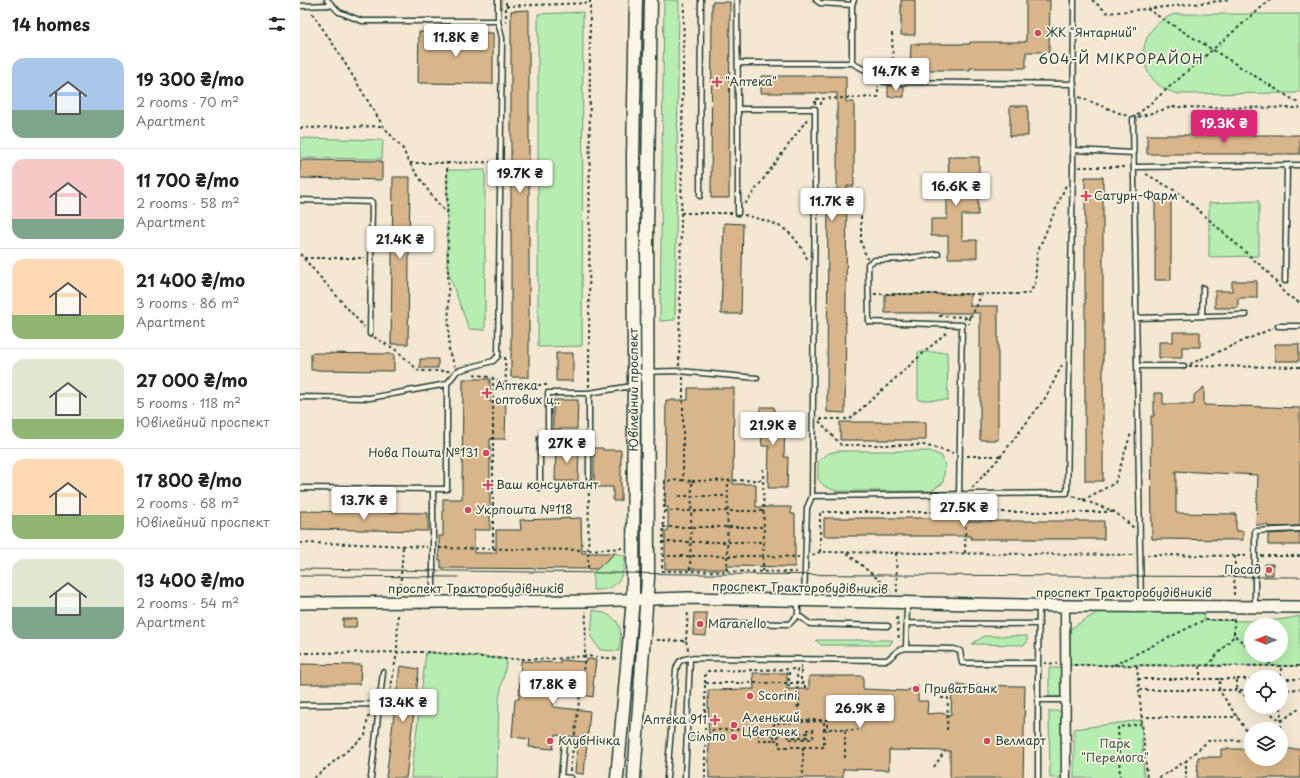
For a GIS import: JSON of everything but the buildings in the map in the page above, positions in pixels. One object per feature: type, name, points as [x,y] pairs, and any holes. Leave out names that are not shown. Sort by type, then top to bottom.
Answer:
[{"type":"main road","name":"Ювілейний проспект","points":[[617,778],[624,714],[633,599],[633,156],[636,0]]},
{"type":"main road","name":"Ювілейний проспект","points":[[634,778],[648,599],[649,516],[647,232],[651,0]]},
{"type":"main road","points":[[635,45],[650,45]]},
{"type":"main road","name":"проспект Тракторобудівників","points":[[300,603],[587,601],[702,598],[1039,606],[1300,607]]},
{"type":"street","points":[[1065,606],[1066,778]]},
{"type":"lane","points":[[326,0],[340,12],[362,21],[498,21]]},
{"type":"lane","points":[[300,488],[447,489],[447,384],[457,371],[493,361],[498,356],[502,38],[498,21],[498,0]]},
{"type":"lane","points":[[700,196],[701,0]]},
{"type":"lane","points":[[737,0],[738,214]]},
{"type":"lane","points":[[816,0],[820,3],[852,5]]},
{"type":"lane","points":[[852,63],[852,5],[854,0]]},
{"type":"lane","points":[[812,496],[1067,493],[1073,168],[1074,0]]},
{"type":"lane","points":[[300,6],[332,5]]},
{"type":"lane","points":[[738,63],[852,63],[878,77],[884,82],[1074,84]]},
{"type":"lane","points":[[724,623],[789,624],[798,615],[806,557],[807,508],[812,496],[815,109],[738,110]]},
{"type":"lane","points":[[1133,119],[1141,607]]},
{"type":"lane","points":[[1073,150],[1134,153]]},
{"type":"lane","points":[[1134,167],[1300,165]]},
{"type":"lane","points":[[1285,281],[1287,166]]},
{"type":"lane","points":[[300,200],[372,202],[370,334]]},
{"type":"lane","points":[[938,254],[901,259],[875,260],[868,264],[869,322],[962,325],[959,494]]},
{"type":"lane","points":[[1202,316],[1203,288]]},
{"type":"lane","points":[[1136,318],[1246,315]]},
{"type":"lane","points":[[1278,326],[1300,326]]},
{"type":"lane","points":[[1137,366],[1184,366]]},
{"type":"lane","points":[[634,372],[679,371],[757,378]]},
{"type":"lane","points":[[300,397],[370,398],[447,384]]},
{"type":"lane","points":[[548,438],[548,393],[589,393],[634,385]]},
{"type":"lane","points":[[589,393],[589,478]]},
{"type":"lane","points":[[540,488],[540,438],[589,438]]},
{"type":"lane","points":[[433,490],[433,602]]},
{"type":"lane","points":[[1255,607],[1256,531],[1300,529]]},
{"type":"lane","points":[[906,648],[907,603]]},
{"type":"lane","points":[[1038,778],[1039,606]]},
{"type":"lane","points":[[798,615],[810,624],[888,626]]},
{"type":"lane","points":[[906,623],[1039,624]]},
{"type":"lane","points":[[667,778],[676,670],[677,663],[680,660],[690,658],[883,660],[890,658],[899,650],[906,648],[954,649],[960,651],[962,663],[1038,663]]},
{"type":"lane","points":[[685,778],[690,658]]},
{"type":"lane","points":[[371,778],[383,672]]},
{"type":"lane","points":[[1038,700],[1066,700]]},
{"type":"lane","points":[[300,705],[380,704]]},
{"type":"lane","points":[[564,743],[561,777],[570,778]]},
{"type":"path","points":[[506,0],[506,6],[590,3]]},
{"type":"path","points":[[589,393],[590,0]]},
{"type":"path","points":[[683,480],[683,377],[679,371],[684,0]]},
{"type":"path","points":[[1092,0],[1108,13],[1230,0]]},
{"type":"path","points":[[1133,119],[1270,0]]},
{"type":"path","points":[[307,6],[337,50],[384,126],[403,149],[410,163],[432,196],[447,214]]},
{"type":"path","points":[[1147,9],[1300,104]]},
{"type":"path","points":[[892,33],[893,65],[896,70],[906,77]]},
{"type":"path","points":[[738,214],[815,109],[815,99],[878,96],[878,77]]},
{"type":"path","points":[[1074,95],[1133,119],[1172,107],[1300,108]]},
{"type":"path","points":[[300,128],[384,126]]},
{"type":"path","points":[[410,163],[500,162]]},
{"type":"path","points":[[447,163],[449,352],[457,371]]},
{"type":"path","points":[[1079,167],[1134,167],[1179,193],[1269,273],[1285,294],[1300,303]]},
{"type":"path","points":[[869,294],[1028,294],[1035,285],[1037,253],[1073,168]]},
{"type":"path","points":[[820,190],[861,190],[861,242],[868,264]]},
{"type":"path","points":[[681,214],[738,214],[775,223],[792,233],[806,254],[809,264]]},
{"type":"path","points":[[300,254],[370,334],[396,350],[419,371],[457,371],[493,378],[506,385],[551,385]]},
{"type":"path","points":[[304,258],[371,258]]},
{"type":"path","points":[[982,294],[972,315],[954,325],[850,419],[817,419],[841,445],[924,445],[960,455],[1001,456]]},
{"type":"path","points":[[1184,366],[1278,326]]},
{"type":"path","points":[[965,553],[966,494],[1001,456],[1046,397],[1069,351]]},
{"type":"path","points":[[505,357],[506,385]]},
{"type":"path","points":[[1184,366],[1300,367]]},
{"type":"path","points":[[493,378],[493,548]]},
{"type":"path","points":[[582,386],[589,386]]},
{"type":"path","points":[[1082,500],[1115,483],[1138,413]]},
{"type":"path","points":[[763,469],[763,571]]},
{"type":"path","points":[[588,568],[589,478]]},
{"type":"path","points":[[690,571],[692,480]]},
{"type":"path","points":[[727,571],[728,480]]},
{"type":"path","points":[[763,480],[665,481],[662,571],[798,572]]},
{"type":"path","points":[[1067,493],[1115,512],[1139,532]]},
{"type":"path","points":[[679,496],[727,496]]},
{"type":"path","points":[[664,511],[763,511]]},
{"type":"path","points":[[820,552],[820,512],[1115,512]]},
{"type":"path","points":[[663,527],[763,527]]},
{"type":"path","points":[[662,542],[764,542]]},
{"type":"path","points":[[300,543],[363,544],[433,548],[588,550],[626,548]]},
{"type":"path","points":[[662,556],[806,557],[820,552],[1300,556]]},
{"type":"path","points":[[846,552],[893,593]]},
{"type":"path","points":[[896,553],[897,598]]},
{"type":"path","points":[[1234,555],[1234,595]]},
{"type":"path","points":[[799,557],[799,564]]},
{"type":"path","points":[[570,778],[585,656],[586,611]]},
{"type":"path","points":[[688,611],[686,641],[690,658]]},
{"type":"path","points":[[1207,666],[1234,636],[1234,616]]},
{"type":"path","points":[[897,617],[899,650]]},
{"type":"path","points":[[1113,666],[1204,620],[1234,620]]},
{"type":"path","points":[[1234,636],[1244,644]]},
{"type":"path","points":[[657,640],[686,641]]},
{"type":"path","points":[[314,778],[366,736],[368,718],[387,711],[397,652]]},
{"type":"path","points":[[300,653],[426,652],[507,659],[553,659],[585,656],[619,659],[619,655]]},
{"type":"path","points":[[1267,662],[1272,666]]},
{"type":"path","points":[[1038,663],[1113,666],[1300,666]]},
{"type":"path","points":[[1136,666],[1147,778]]},
{"type":"path","points":[[1200,666],[1200,679]]},
{"type":"path","points":[[784,670],[789,672],[793,670]]},
{"type":"path","points":[[797,670],[798,721]]},
{"type":"path","points":[[706,778],[707,735],[705,675],[708,671],[801,670],[801,683]]},
{"type":"path","points":[[789,672],[789,689]]},
{"type":"path","points":[[1288,678],[1300,679]]},
{"type":"path","points":[[1138,679],[1244,679]]},
{"type":"path","points":[[1159,778],[1186,760],[1208,741],[1246,740],[1246,730],[1220,690],[1220,679]]},
{"type":"path","points":[[1237,679],[1237,690]]},
{"type":"path","points":[[705,683],[805,683],[805,689]]},
{"type":"path","points":[[1288,690],[1300,689]]},
{"type":"path","points":[[1138,690],[1244,690]]},
{"type":"path","points":[[1237,690],[1244,695]]},
{"type":"path","points":[[798,721],[799,692]]},
{"type":"path","points":[[941,698],[948,698],[947,731]]},
{"type":"path","points":[[1281,720],[1300,708]]},
{"type":"path","points":[[1272,714],[1281,720]]},
{"type":"path","points":[[1281,714],[1281,720]]},
{"type":"path","points":[[1141,718],[1238,717]]},
{"type":"path","points":[[758,740],[774,740],[779,740],[779,747],[824,747],[824,721],[780,720],[778,729],[778,740]]},
{"type":"path","points":[[774,740],[774,723],[827,720],[827,731]]},
{"type":"path","points":[[1120,778],[1118,727],[1141,724]]},
{"type":"path","points":[[712,735],[711,730],[778,729]]},
{"type":"path","points":[[824,729],[856,730]]},
{"type":"path","points":[[789,735],[788,739],[813,739],[813,730],[805,730]]},
{"type":"path","points":[[845,760],[846,730]]},
{"type":"path","points":[[770,733],[758,734],[774,734]]},
{"type":"path","points":[[793,733],[811,733]]},
{"type":"path","points":[[699,736],[707,735]]},
{"type":"path","points":[[793,737],[811,737]]},
{"type":"path","points":[[803,748],[803,778]]},
{"type":"path","points":[[934,767],[945,751]]},
{"type":"path","points":[[1186,760],[1186,778]]},
{"type":"green space","points":[[664,0],[679,0],[675,320],[660,321]]},
{"type":"green space","points":[[583,12],[582,346],[538,347],[538,14]]},
{"type":"green space","points":[[1175,14],[1300,14],[1300,91],[1296,93],[1180,94],[1165,89],[1154,80],[1147,69],[1144,56],[1145,43],[1151,31],[1161,21]]},
{"type":"green space","points":[[300,138],[383,140],[382,159],[300,158]]},
{"type":"green space","points":[[447,170],[485,170],[485,330],[469,329],[447,269]]},
{"type":"green space","points":[[1259,201],[1259,256],[1209,257],[1209,203]]},
{"type":"green space","points":[[918,352],[947,352],[948,400],[918,400]]},
{"type":"green space","points":[[838,451],[930,451],[942,456],[945,466],[943,483],[931,491],[836,491],[824,486],[818,479],[818,461],[829,453]]},
{"type":"green space","points":[[615,553],[625,556],[621,577],[613,586],[601,590],[593,590],[593,572]]},
{"type":"green space","points":[[593,610],[609,615],[618,623],[620,628],[619,651],[600,650],[591,637]]},
{"type":"green space","points":[[1098,612],[1204,612],[1204,620],[1244,621],[1244,662],[1288,662],[1288,618],[1300,616],[1300,666],[1070,665],[1070,629]]},
{"type":"green space","points":[[984,636],[1027,636],[1027,643],[1023,645],[972,644]]},
{"type":"green space","points":[[816,640],[893,640],[890,645],[821,645]]},
{"type":"green space","points":[[426,652],[507,659],[499,699],[497,778],[411,778]]},
{"type":"green space","points":[[1049,668],[1062,668],[1062,697],[1049,697]]},
{"type":"green space","points":[[1049,711],[1061,711],[1062,778],[1050,778]]},
{"type":"green space","name":"Парк \"Перемога\"","points":[[1141,720],[1144,778],[1074,778],[1074,729]]},
{"type":"tram line","points":[[300,569],[690,574],[1300,577]]},
{"type":"tram line","points":[[300,576],[458,577]]},
{"type":"place","name":"ЖК \"Янтарний\"","points":[[1038,33]]},
{"type":"place","name":"\"Аптека\"","points":[[717,82]]},
{"type":"place","name":"Сатурн-Фарм","points":[[1086,196]]},
{"type":"place","name":"Аптека оптових ц‥","points":[[487,393]]},
{"type":"place","name":"Нова Пошта №131","points":[[486,453]]},
{"type":"place","name":"Ваш консультант","points":[[488,485]]},
{"type":"place","name":"Укрпошта №118","points":[[468,510]]},
{"type":"place","name":"Посад","points":[[1269,570]]},
{"type":"place","name":"Maranello","points":[[700,624]]},
{"type":"place","name":"ПриватБанк","points":[[916,689]]},
{"type":"place","name":"Scorini","points":[[750,696]]},
{"type":"place","name":"Аптека 911","points":[[715,720]]},
{"type":"place","name":"Аленький Цветочек","points":[[734,725]]},
{"type":"place","name":"Сільпо","points":[[734,737]]},
{"type":"place","name":"КлубНічка","points":[[550,741]]},
{"type":"place","name":"Велмарт","points":[[987,741]]},
{"type":"district","name":"604-Й МІКРОРАЙОН","points":[[1121,59]]}]
